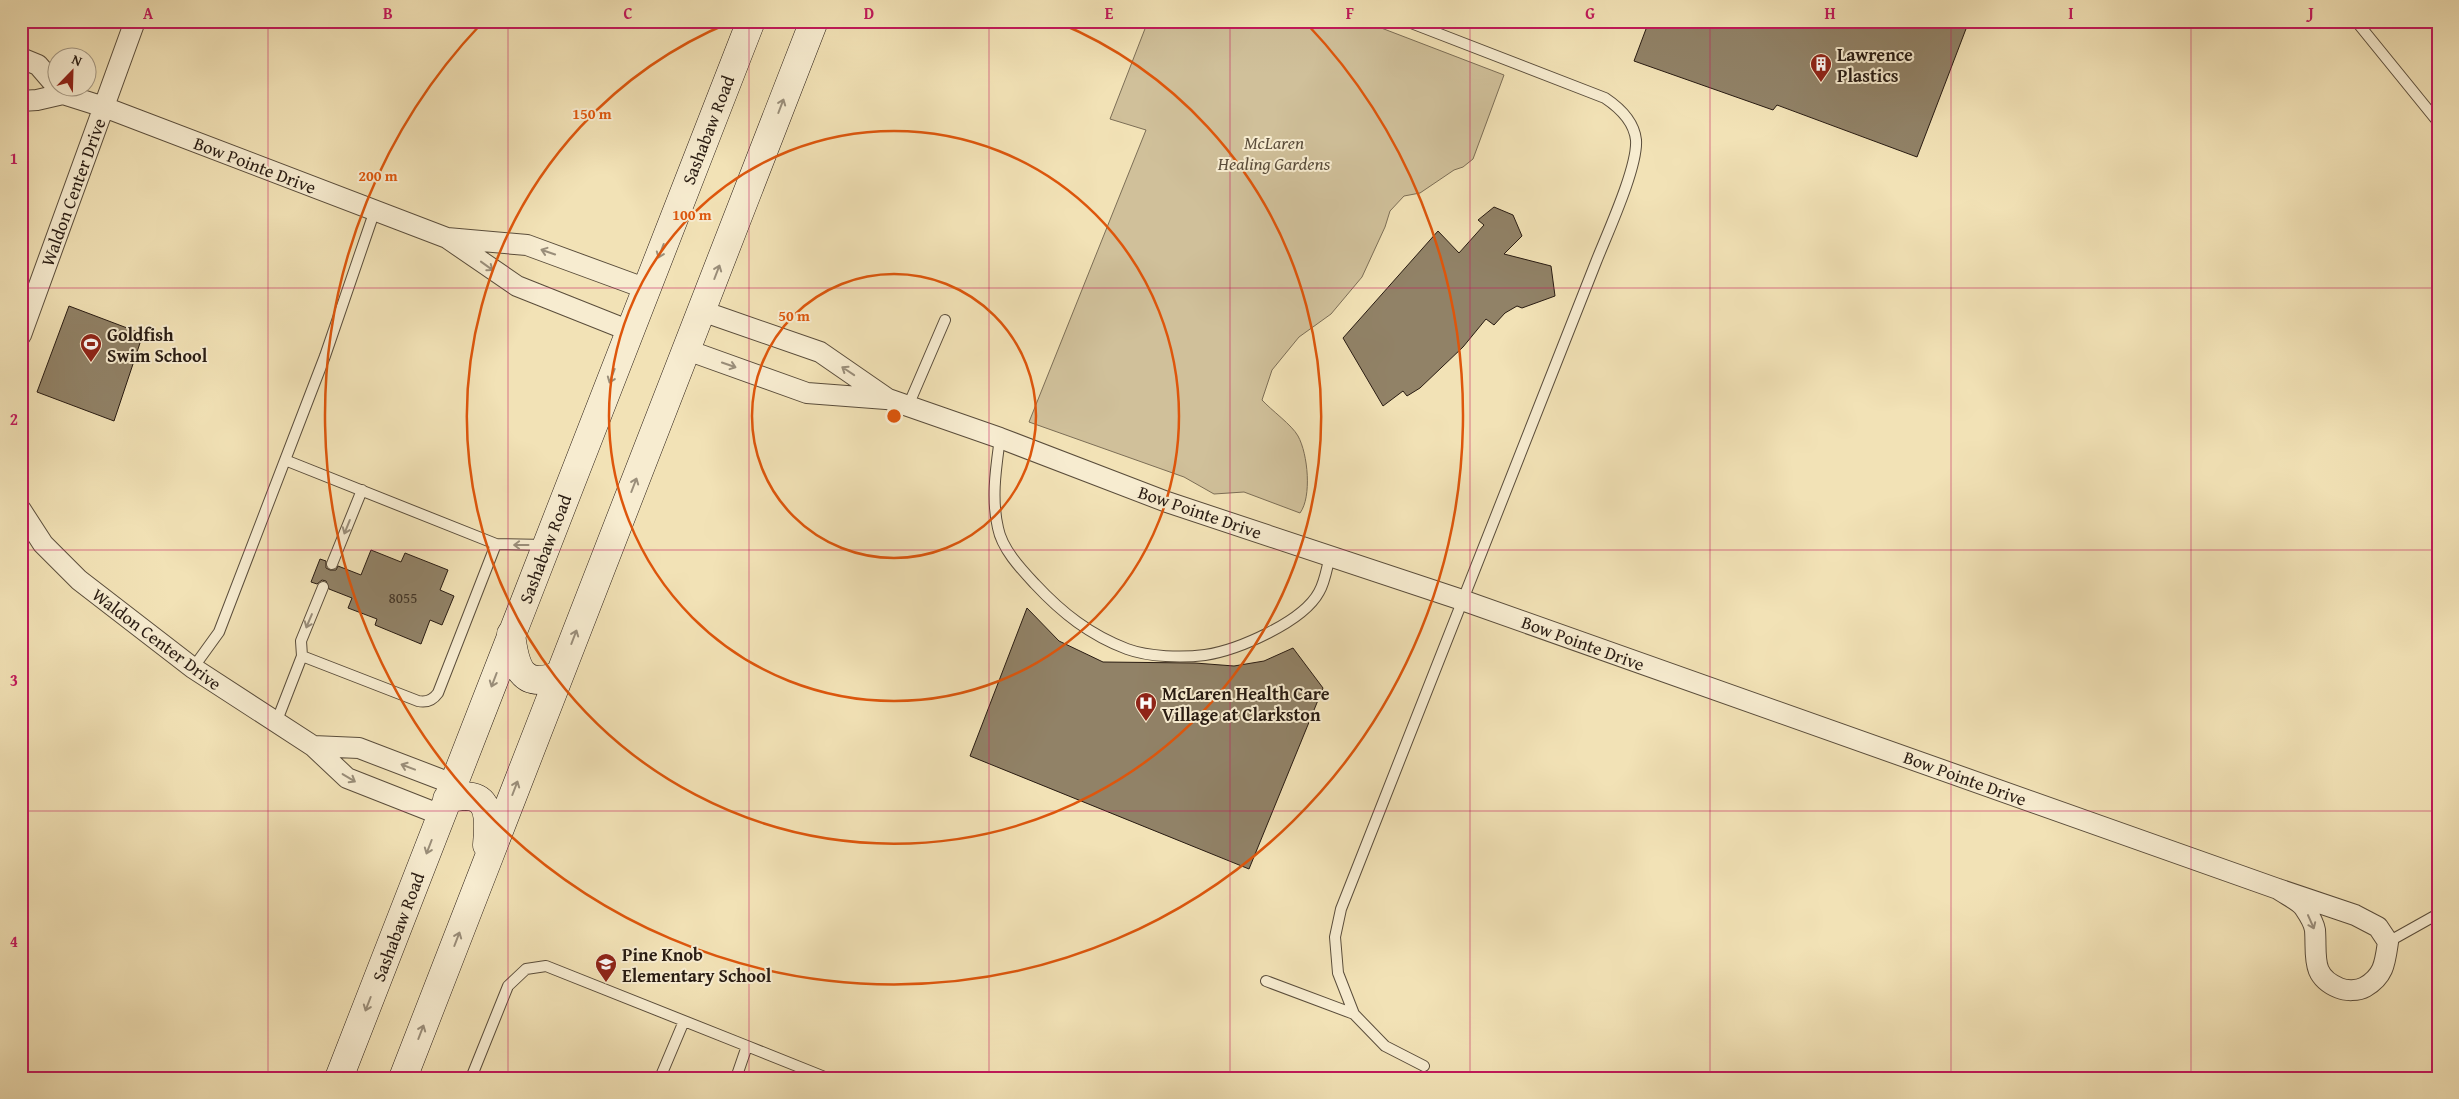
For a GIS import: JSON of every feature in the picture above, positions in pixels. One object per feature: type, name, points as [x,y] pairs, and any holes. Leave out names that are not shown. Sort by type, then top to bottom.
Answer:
[{"type":"main road","name":"Sashabaw Road","points":[[339,1078],[751,21]]},
{"type":"main road","points":[[403,1078],[814,21]]},
{"type":"main road","points":[[511,634],[514,659],[522,673],[530,678],[543,680],[559,676]]},
{"type":"main road","points":[[447,799],[464,795],[470,796],[479,800],[487,810],[489,825],[485,866]]},
{"type":"main road","points":[[349,1078],[351,1047]]},
{"type":"street","name":"Waldon Center Drive","points":[[21,335],[136,21]]},
{"type":"street","points":[[21,58],[38,65],[48,77]]},
{"type":"street","points":[[21,101],[27,102],[48,97]]},
{"type":"street","name":"Bow Pointe Drive","points":[[76,98],[104,107],[447,238],[517,286],[630,331]]},
{"type":"street","name":"Bow Pointe Drive","points":[[447,238],[527,245],[647,289]]},
{"type":"street","name":"Bow Pointe Drive","points":[[702,311],[820,352],[888,399]]},
{"type":"street","name":"Bow Pointe Drive","points":[[687,350],[807,393],[888,399],[1000,438],[1167,502],[1462,600],[2278,890],[2354,915],[2378,927],[2388,942],[2385,963],[2377,980],[2361,990],[2343,990],[2328,984],[2318,970],[2315,951],[2315,928],[2304,907],[2278,890]]},
{"type":"street","name":"Waldon Center Drive","points":[[21,510],[43,544],[79,580],[193,668],[313,746],[347,778],[447,799]]},
{"type":"street","name":"Waldon Center Drive","points":[[313,746],[359,748],[447,799]]},
{"type":"lane","points":[[1406,21],[1604,98],[1620,108],[1631,123],[1636,140],[1635,158],[1626,183],[1341,909],[1335,937],[1338,973],[1354,1014],[1384,1046],[1424,1066]]},
{"type":"lane","points":[[2356,21],[2438,122]]},
{"type":"lane","points":[[193,668],[220,632],[325,356],[375,210]]},
{"type":"lane","points":[[908,406],[945,320]]},
{"type":"lane","points":[[1000,438],[994,483],[994,508],[998,530],[1006,548],[1024,572],[1070,619],[1097,636],[1128,649],[1150,654],[1206,654],[1266,634],[1291,620],[1320,592],[1330,556]]},
{"type":"lane","points":[[285,460],[496,544],[547,545]]},
{"type":"lane","points":[[332,564],[362,490]]},
{"type":"lane","points":[[302,656],[418,701],[426,702],[433,699],[438,693],[496,544]]},
{"type":"lane","points":[[276,723],[302,656],[301,641],[323,587]]},
{"type":"lane","points":[[2388,942],[2438,914]]},
{"type":"lane","points":[[471,1078],[508,986],[526,970],[546,966],[827,1078]]},
{"type":"lane","points":[[1266,981],[1354,1014]]},
{"type":"lane","points":[[660,1078],[684,1021]]},
{"type":"lane","points":[[736,1078],[747,1046]]},
{"type":"green space","name":"McLaren Healing Gardens","points":[[1148,21],[1363,21],[1504,75],[1473,159],[1420,193],[1404,196],[1390,211],[1385,227],[1362,277],[1331,314],[1299,337],[1272,370],[1262,400],[1295,432],[1301,444],[1306,464],[1307,486],[1304,506],[1300,513],[1244,492],[1214,494],[1184,477],[1029,422],[1146,130],[1110,119]]},
{"type":"building","name":"Lawrence Plastics","points":[[1649,21],[1969,21],[1917,157],[1777,105],[1773,110],[1634,61]]},
{"type":"building","points":[[1494,207],[1513,215],[1522,236],[1504,254],[1551,266],[1555,296],[1522,308],[1517,306],[1505,313],[1494,325],[1486,319],[1463,347],[1420,388],[1407,396],[1403,391],[1383,406],[1343,338],[1438,231],[1459,253],[1484,225],[1478,220]]},
{"type":"building","name":"Goldfish Swim School","points":[[69,306],[143,334],[114,421],[37,392]]},
{"type":"building","points":[[371,550],[401,562],[405,553],[448,570],[440,590],[454,596],[442,625],[430,620],[421,644],[375,625],[377,619],[348,608],[352,598],[329,589],[326,581],[322,580],[317,584],[311,582],[320,559],[326,561],[326,568],[330,570],[336,570],[338,566],[361,575]]},
{"type":"building","name":"McLaren Health Care Village at Clarkston","points":[[1027,608],[1059,641],[1103,662],[1195,663],[1234,666],[1264,661],[1293,648],[1323,688],[1249,869],[970,756]]},
{"type":"place","name":"Lawrence Plastics","points":[[1821,83]]},
{"type":"place","name":"Goldfish Swim School","points":[[91,363]]},
{"type":"place","name":"McLaren Health Care Village at Clarkston","points":[[1146,722]]},
{"type":"place","name":"Pine Knob Elementary School","points":[[606,983]]}]
